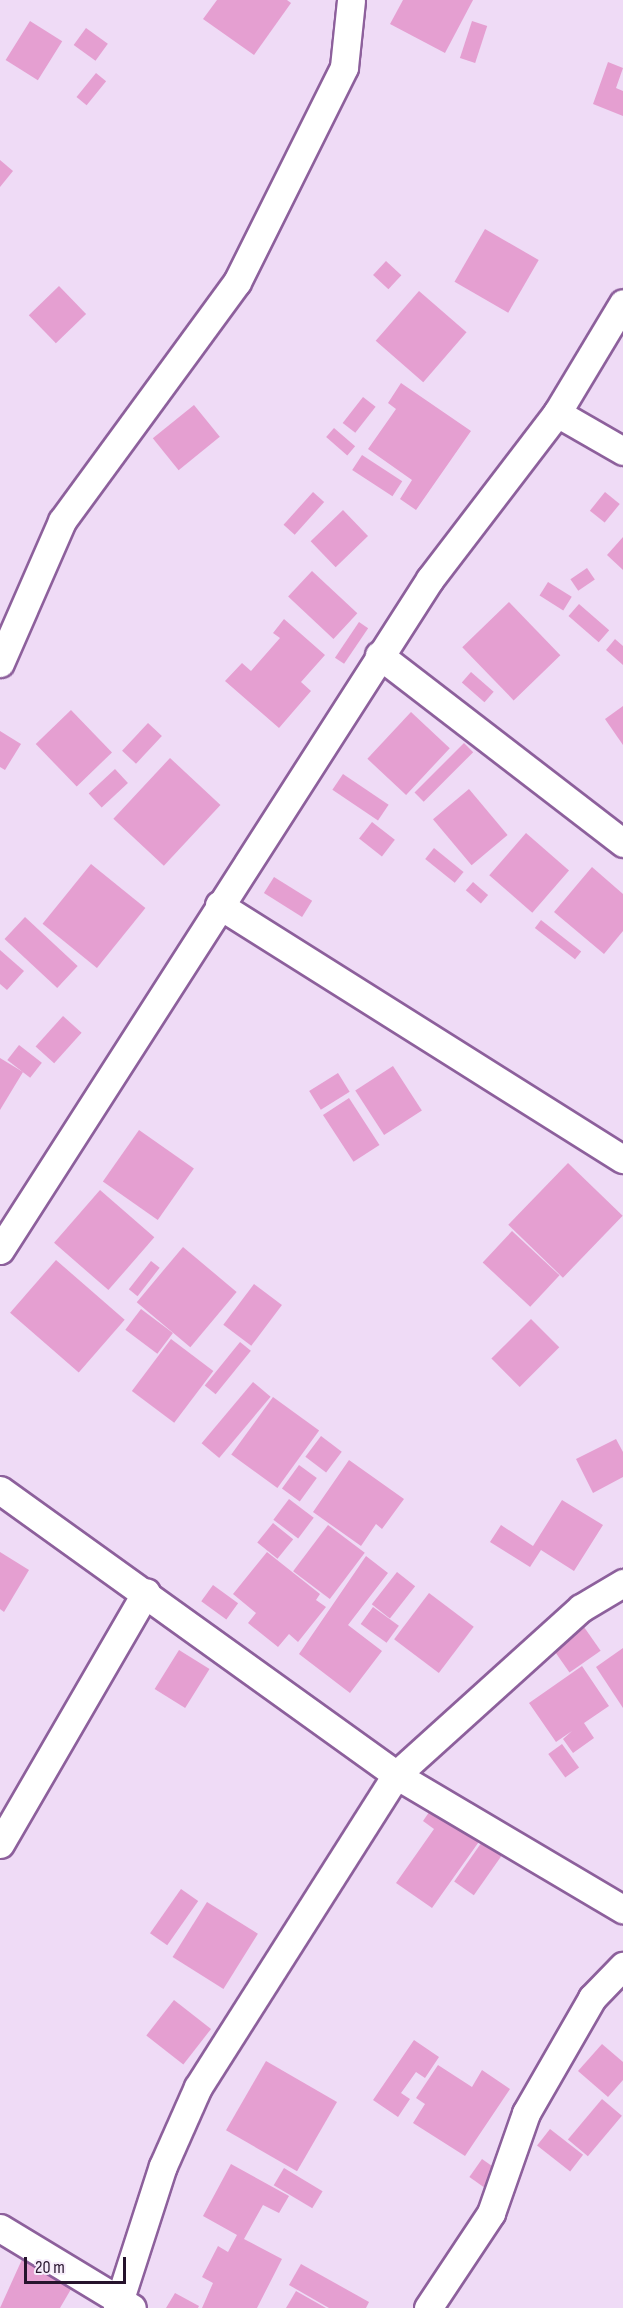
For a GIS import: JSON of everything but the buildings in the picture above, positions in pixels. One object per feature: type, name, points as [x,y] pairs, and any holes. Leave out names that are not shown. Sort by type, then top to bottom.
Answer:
[{"type":"street","points":[[0,663],[62,521],[237,282],[344,67],[351,0]]},
{"type":"street","points":[[0,1250],[379,656],[430,579],[557,413],[623,303]]},
{"type":"street","points":[[557,413],[623,451]]},
{"type":"street","points":[[379,656],[623,843]]},
{"type":"street","points":[[219,905],[623,1159]]},
{"type":"street","points":[[0,1490],[146,1592],[396,1775],[623,1910]]},
{"type":"street","points":[[0,2228],[123,2306],[164,2166],[198,2087],[396,1775],[580,1608],[623,1583]]},
{"type":"street","points":[[0,1844],[146,1592]]},
{"type":"street","points":[[428,2308],[491,2213],[526,2113],[592,1998],[623,1965]]}]
